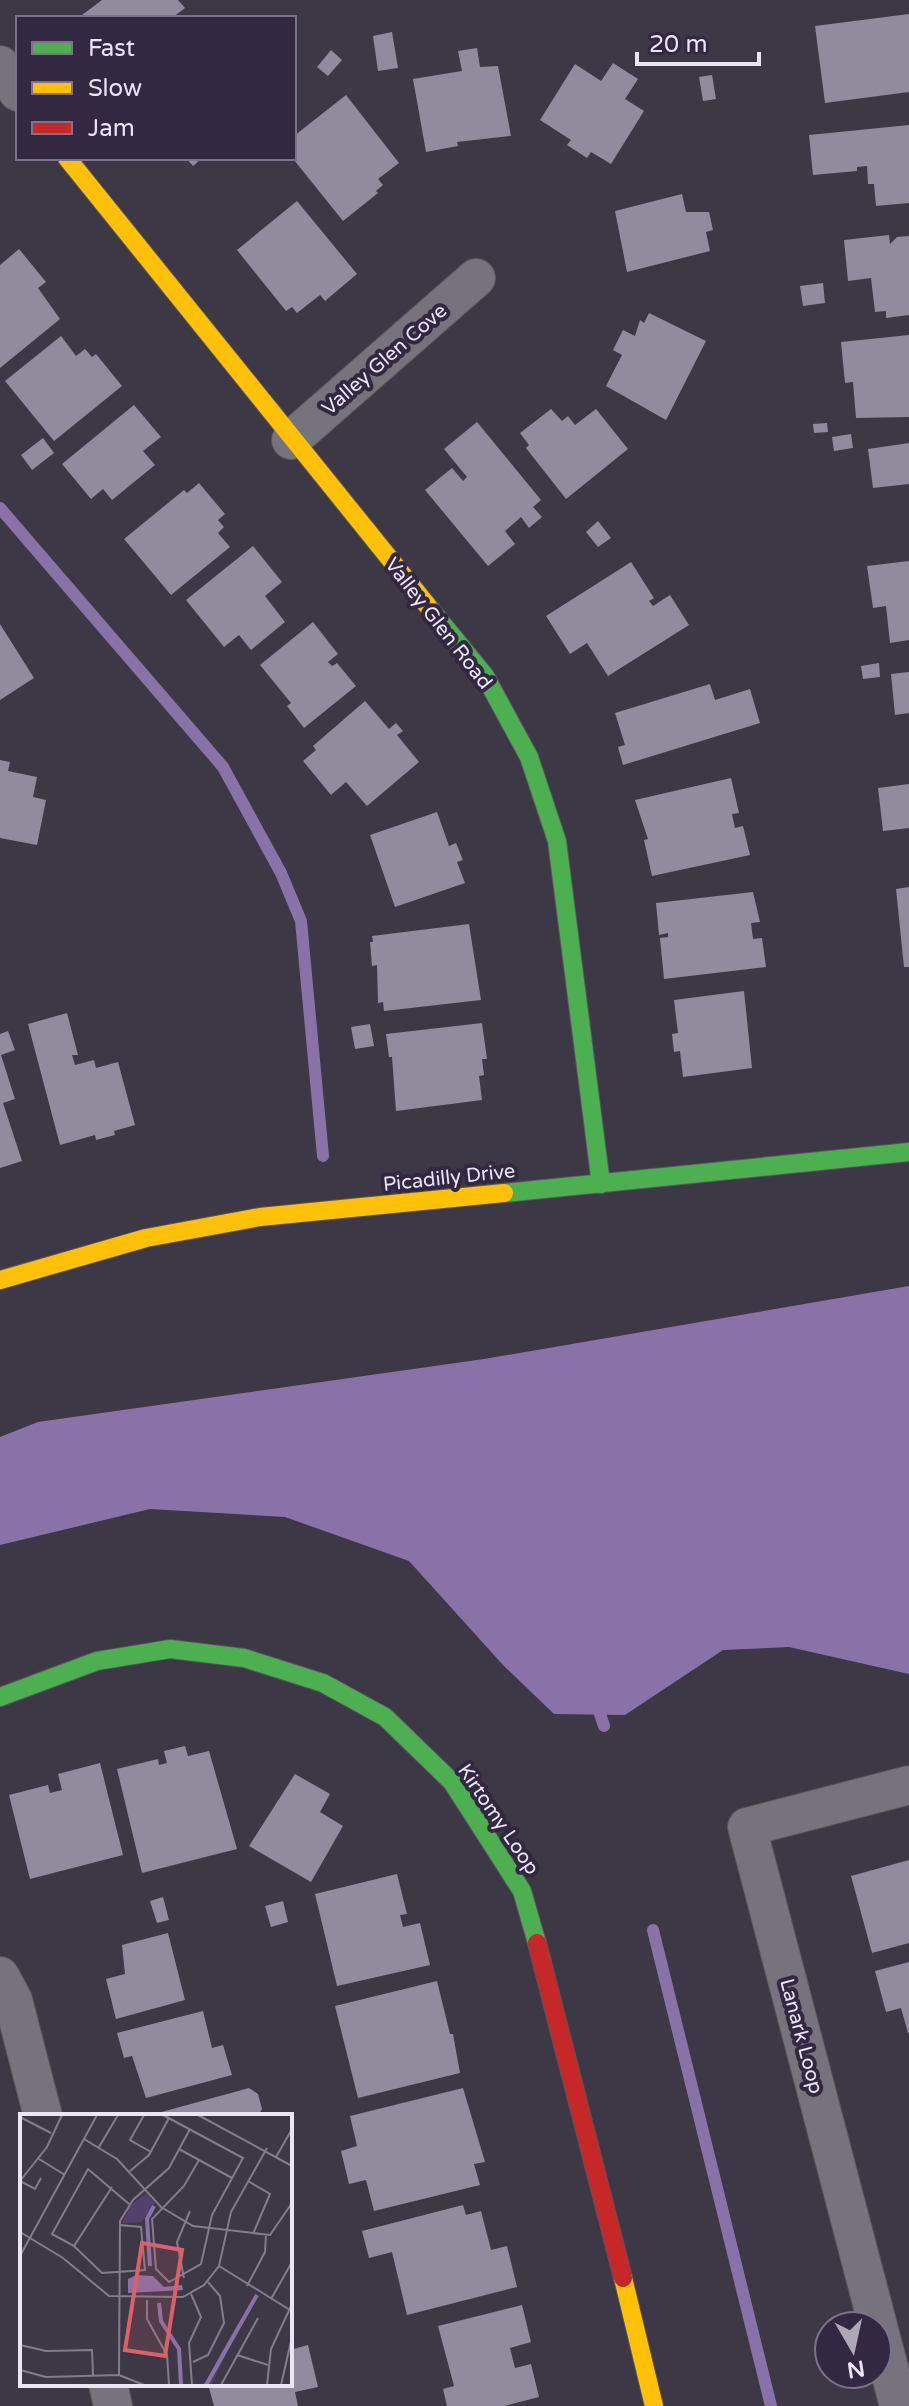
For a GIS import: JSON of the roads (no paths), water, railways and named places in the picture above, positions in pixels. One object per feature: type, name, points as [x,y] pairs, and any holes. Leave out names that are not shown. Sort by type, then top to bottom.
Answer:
[{"type":"street","points":[[0,65],[16,89]]},
{"type":"street","name":"Valley Glen Road","points":[[69,160],[291,440],[485,676],[529,757],[557,841],[601,1184]]},
{"type":"street","name":"Valley Glen Cove","points":[[291,440],[476,278]]},
{"type":"street","name":"Picadilly Drive","points":[[0,1280],[146,1238],[260,1217],[909,1152]]},
{"type":"street","name":"Kirtomy Loop","points":[[0,1697],[97,1661],[155,1651],[170,1649],[244,1658],[323,1683],[385,1717],[452,1782],[522,1891],[558,2013],[654,2406]]},
{"type":"street","name":"Lanark Loop","points":[[899,2406],[747,1827],[909,1785]]},
{"type":"street","points":[[0,1976],[13,2000],[42,2114]]},
{"type":"street","points":[[108,2386],[113,2406]]},
{"type":"waterway","points":[[0,508],[223,767],[281,873],[301,921],[323,1156]]},
{"type":"waterway","points":[[596,1702],[604,1726]]},
{"type":"waterway","points":[[653,1930],[771,2406]]}]
